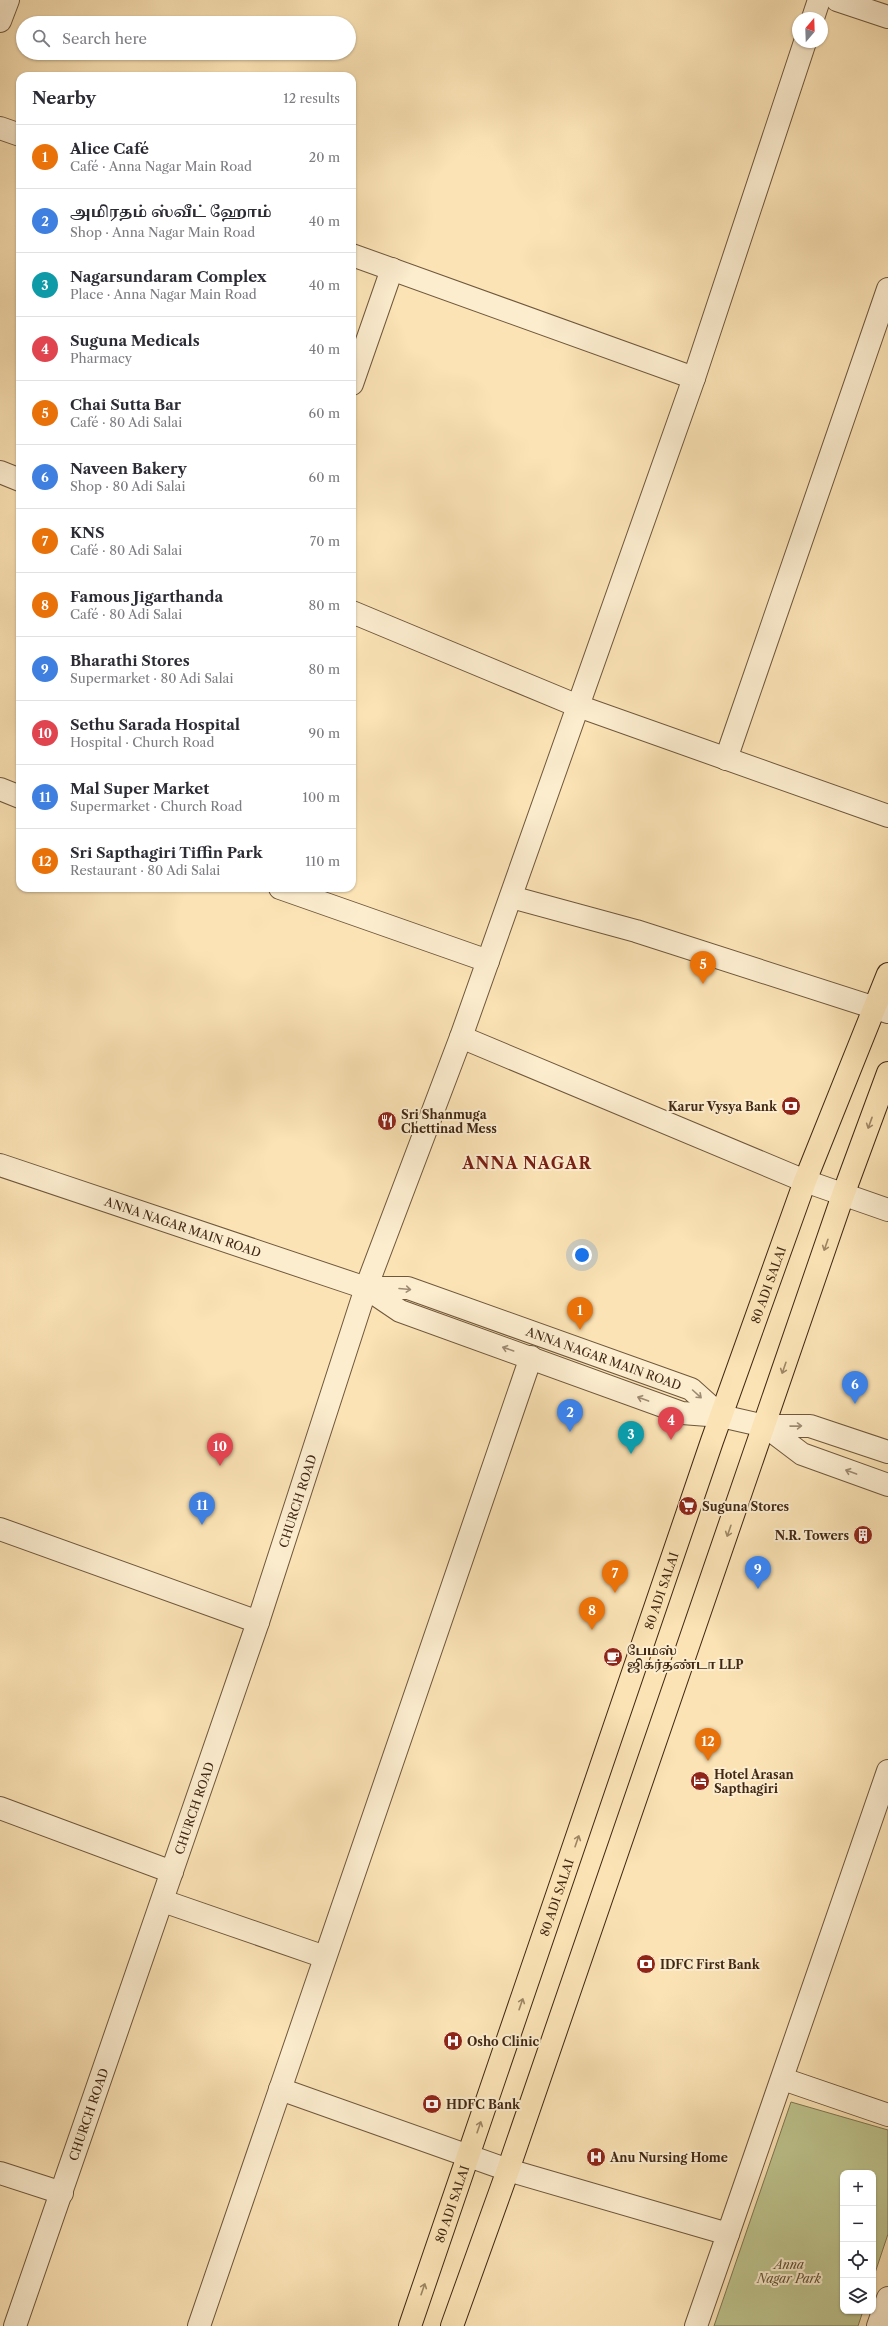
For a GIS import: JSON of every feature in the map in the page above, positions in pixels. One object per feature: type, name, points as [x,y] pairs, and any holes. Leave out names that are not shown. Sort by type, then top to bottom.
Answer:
[{"type":"main road","name":"80 ADI SALAI","points":[[410,2326],[722,1416],[805,1181],[882,1010],[888,974]]},
{"type":"main road","points":[[452,2326],[508,2170],[765,1426],[843,1195],[888,1073]]},
{"type":"street","points":[[0,21],[8,0]]},
{"type":"street","points":[[815,12],[819,0]]},
{"type":"street","points":[[837,0],[888,17]]},
{"type":"street","name":"CHURCH ROAD","points":[[15,2326],[258,1622],[366,1288],[461,1036],[694,378],[803,48]]},
{"type":"street","points":[[0,128],[16,134]]},
{"type":"street","points":[[356,256],[694,378]]},
{"type":"street","points":[[356,372],[392,269]]},
{"type":"street","points":[[726,759],[888,289]]},
{"type":"street","points":[[0,472],[16,478]]},
{"type":"street","points":[[356,614],[578,706],[888,816]]},
{"type":"street","points":[[0,790],[16,795]]},
{"type":"street","points":[[291,892],[488,961]]},
{"type":"street","points":[[510,897],[636,931],[882,1010]]},
{"type":"street","points":[[461,1036],[805,1181],[888,1210]]},
{"type":"street","name":"ANNA NAGAR MAIN ROAD","points":[[0,1165],[366,1288],[400,1311],[531,1357],[682,1413],[722,1416]]},
{"type":"street","name":"ANNA NAGAR MAIN ROAD","points":[[366,1288],[408,1288],[691,1389],[722,1416]]},
{"type":"street","points":[[199,2326],[531,1357]]},
{"type":"street","points":[[722,1416],[765,1426],[810,1426],[888,1452]]},
{"type":"street","points":[[765,1426],[802,1454],[888,1485]]},
{"type":"street","points":[[0,1529],[258,1622]]},
{"type":"street","points":[[696,2326],[783,2079],[888,1771]]},
{"type":"street","points":[[0,1808],[172,1872]]},
{"type":"street","points":[[162,1901],[325,1957]]},
{"type":"street","points":[[783,2079],[888,2115]]},
{"type":"street","points":[[280,2090],[508,2170],[728,2234]]},
{"type":"street","points":[[0,2173],[62,2192]]},
{"type":"street","points":[[878,2326],[888,2298]]},
{"type":"green space","name":"Anna Nagar Park","points":[[791,2102],[888,2130],[888,2234],[876,2270],[876,2170],[840,2170],[840,2314],[862,2314],[858,2326],[714,2326]]},
{"type":"place","name":"Chai Sutta Bar","points":[[703,984]]},
{"type":"place","name":"Karur Vysya Bank","points":[[791,1106]]},
{"type":"place","name":"Sri Shanmuga Chettinad Mess","points":[[387,1121]]},
{"type":"place","name":"Alice Café","points":[[580,1330]]},
{"type":"place","name":"Naveen Bakery","points":[[855,1404]]},
{"type":"place","name":"அமிரதம் ஸ்வீட் ஹோம்","points":[[570,1432]]},
{"type":"place","name":"Suguna Medicals","points":[[671,1440]]},
{"type":"place","name":"Nagarsundaram Complex","points":[[631,1454]]},
{"type":"place","name":"Sethu Sarada Hospital","points":[[220,1466]]},
{"type":"place","name":"Suguna Stores","points":[[688,1506]]},
{"type":"place","name":"Mal Super Market","points":[[202,1525]]},
{"type":"place","name":"N.R. Towers","points":[[863,1535]]},
{"type":"place","name":"Bharathi Stores","points":[[758,1589]]},
{"type":"place","name":"KNS","points":[[615,1593]]},
{"type":"place","name":"Famous Jigarthanda","points":[[592,1630]]},
{"type":"place","name":"பேமஸ் ஜிகர்தண்டா LLP","points":[[613,1657]]},
{"type":"place","name":"Sri Sapthagiri Tiffin Park","points":[[708,1761]]},
{"type":"place","name":"Hotel Arasan Sapthagiri","points":[[700,1781]]},
{"type":"place","name":"IDFC First Bank","points":[[646,1964]]},
{"type":"place","name":"Osho Clinic","points":[[453,2041]]},
{"type":"place","name":"HDFC Bank","points":[[432,2104]]},
{"type":"place","name":"Anu Nursing Home","points":[[596,2157]]},
{"type":"district","name":"ANNA NAGAR","points":[[527,1163]]}]
